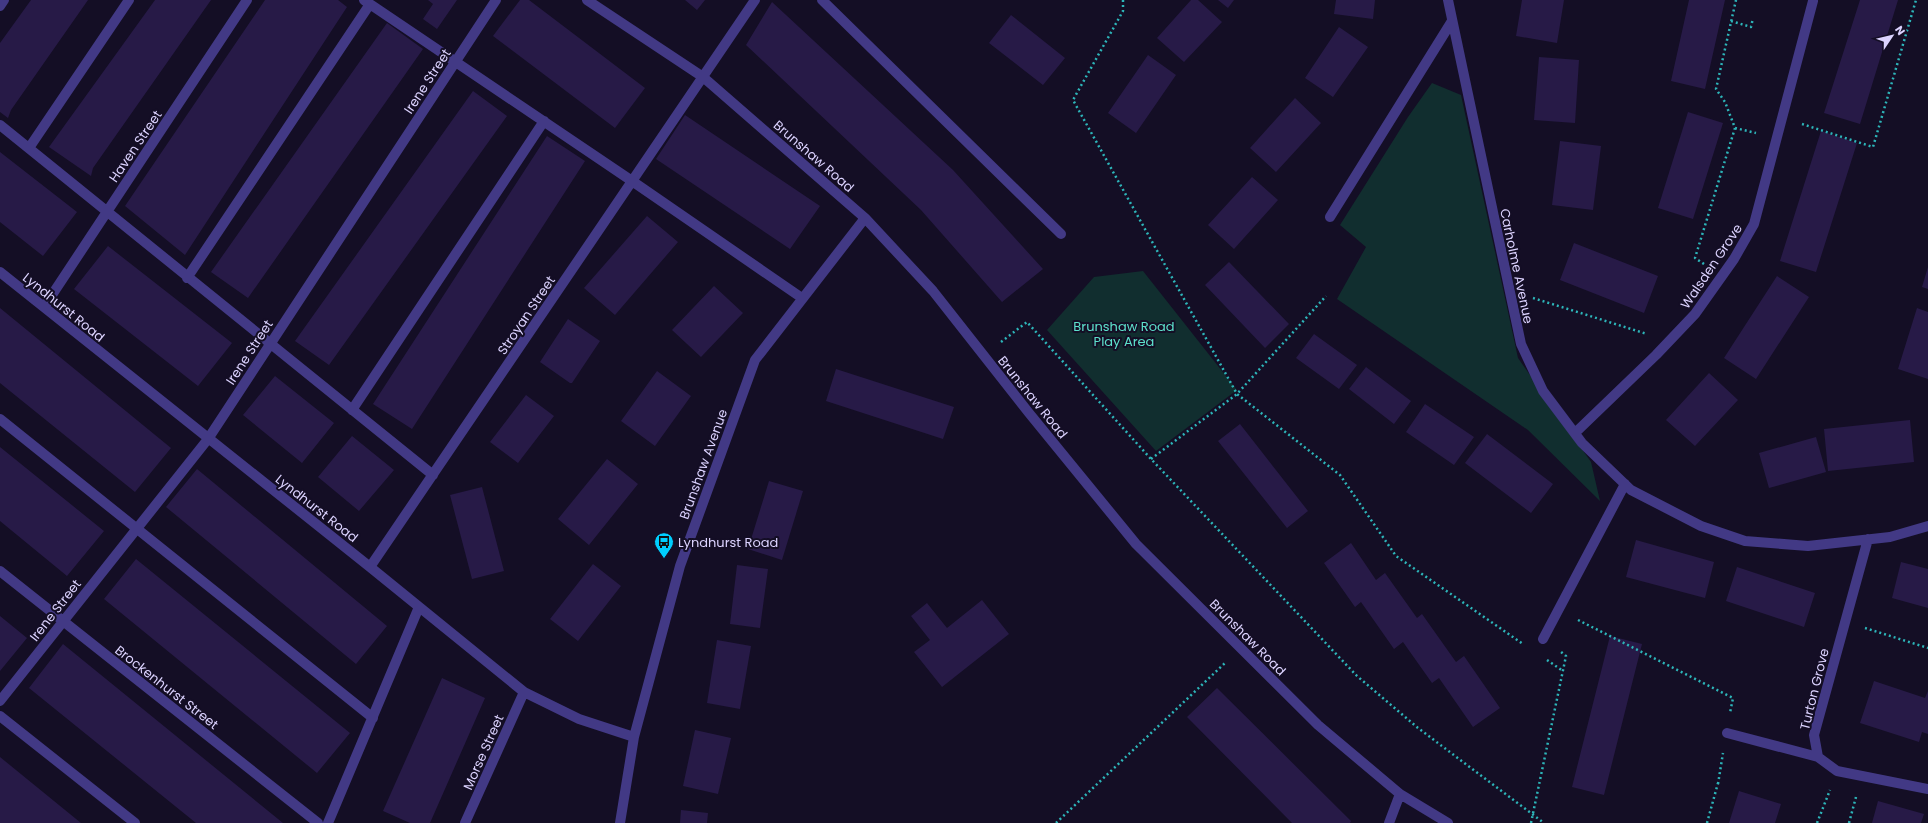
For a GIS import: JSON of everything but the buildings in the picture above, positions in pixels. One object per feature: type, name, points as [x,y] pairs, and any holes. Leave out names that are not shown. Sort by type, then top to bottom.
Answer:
[{"type":"street","points":[[0,6],[4,0]]},
{"type":"street","points":[[29,148],[128,0]]},
{"type":"street","name":"Haven Street","points":[[44,307],[247,0]]},
{"type":"street","name":"Irene Street","points":[[0,701],[208,439],[496,0]]},
{"type":"street","name":"Brunshaw Road","points":[[587,0],[702,77],[865,218],[933,291],[1136,544],[1318,724],[1400,794],[1448,823]]},
{"type":"street","name":"Stroyan Street","points":[[370,567],[755,0]]},
{"type":"street","points":[[822,0],[1061,234]]},
{"type":"street","name":"Carholme Avenue","points":[[1448,0],[1521,344],[1543,391],[1582,443],[1631,490],[1701,526],[1745,541],[1808,546],[1890,537],[1928,526]]},
{"type":"street","name":"Walsden Grove","points":[[1574,433],[1670,341],[1695,314],[1734,259],[1754,224],[1813,1]]},
{"type":"street","points":[[187,278],[367,2],[802,298]]},
{"type":"street","points":[[1330,217],[1452,20]]},
{"type":"street","points":[[352,410],[544,121]]},
{"type":"street","points":[[0,125],[432,475]]},
{"type":"street","name":"Brunshaw Avenue","points":[[620,823],[634,737],[680,566],[755,360],[865,218]]},
{"type":"street","name":"Lyndhurst Road","points":[[0,272],[370,567],[524,692],[579,719],[634,737]]},
{"type":"street","points":[[0,419],[372,718]]},
{"type":"street","points":[[1544,639],[1625,484]]},
{"type":"street","name":"Turton Grove","points":[[1818,757],[1814,735],[1868,539]]},
{"type":"street","name":"Brockenhurst Street","points":[[0,571],[318,823]]},
{"type":"street","points":[[328,823],[419,607]]},
{"type":"street","name":"Morse Street","points":[[466,823],[524,692]]},
{"type":"street","points":[[0,716],[135,823]]},
{"type":"street","points":[[1726,733],[1818,757],[1837,771],[1928,790]]},
{"type":"street","points":[[1389,823],[1400,794]]},
{"type":"path","points":[[1123,0],[1123,11],[1073,100],[1237,394],[1340,475],[1396,556],[1524,645]]},
{"type":"path","points":[[1721,276],[1695,258],[1735,128],[1725,102],[1716,89],[1736,0]]},
{"type":"path","points":[[1782,117],[1873,146],[1916,0]]},
{"type":"path","points":[[1731,21],[1751,27],[1753,18]]},
{"type":"path","points":[[1151,459],[1237,394],[1326,296]]},
{"type":"path","points":[[1533,298],[1670,341]]},
{"type":"path","points":[[984,356],[1027,322],[1151,459],[1357,676],[1418,728],[1544,823]]},
{"type":"path","points":[[1558,611],[1733,698],[1718,784]]},
{"type":"path","points":[[1845,621],[1928,648]]},
{"type":"path","points":[[1531,823],[1566,656],[1544,639]]},
{"type":"path","points":[[1056,823],[1241,648]]},
{"type":"path","points":[[1543,658],[1562,671]]},
{"type":"path","points":[[1817,823],[1837,771]]},
{"type":"path","points":[[1849,823],[1862,776]]},
{"type":"path","points":[[1707,823],[1720,778]]},
{"type":"green space","points":[[1432,83],[1461,95],[1518,358],[1591,462],[1600,501],[1528,430],[1337,299],[1366,247],[1340,225],[1408,117]]},
{"type":"green space","name":"Brunshaw Road Play Area","points":[[1143,271],[1237,390],[1156,451],[1047,330],[1094,277]]},
{"type":"place","name":"Lyndhurst Road","points":[[664,559]]}]
